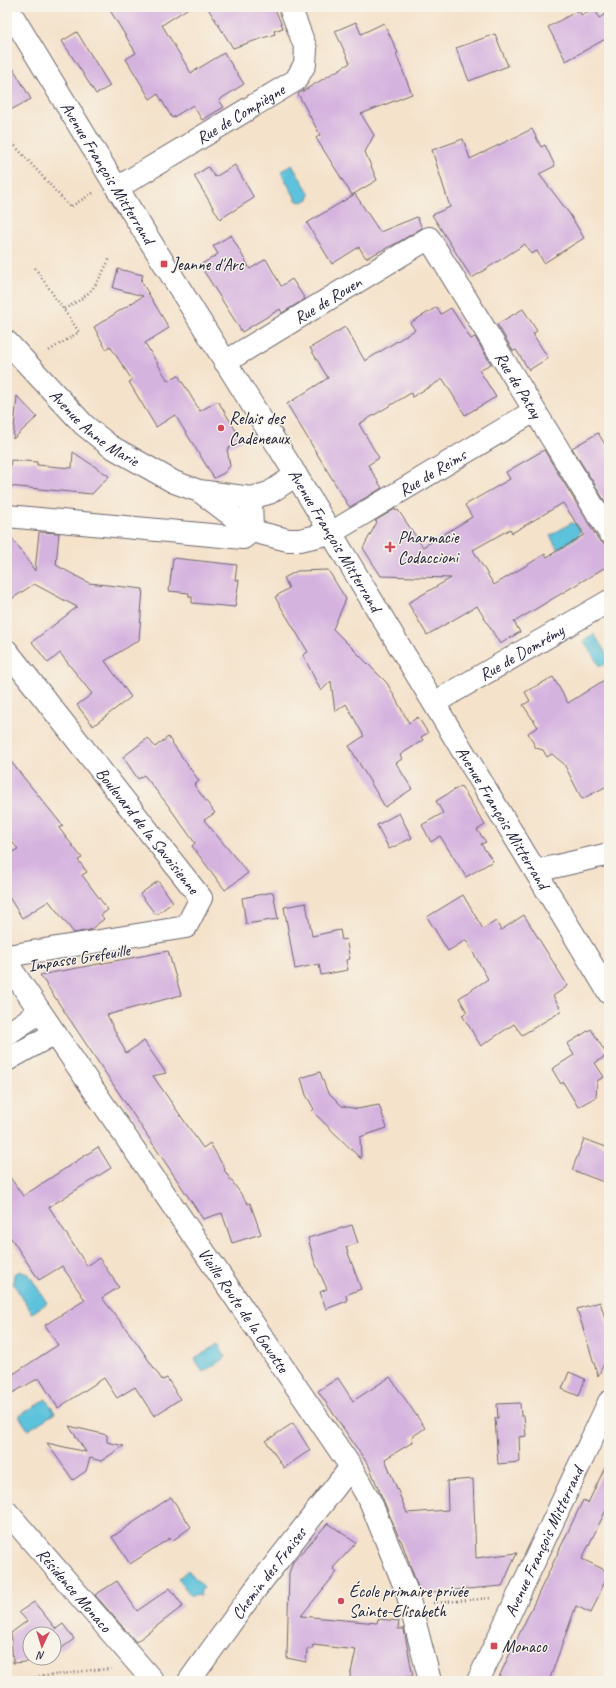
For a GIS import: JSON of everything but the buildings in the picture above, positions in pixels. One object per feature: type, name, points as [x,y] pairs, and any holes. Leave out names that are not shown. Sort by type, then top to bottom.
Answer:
[{"type":"street","name":"Avenue François Mitterrand","points":[[7,7],[117,188],[296,475],[609,993]]},
{"type":"street","name":"Rue de Compiègne","points":[[117,188],[296,80],[305,64],[306,49],[290,7]]},
{"type":"street","name":"Rue de Rouen","points":[[225,362],[429,238]]},
{"type":"street","name":"Rue de Patay","points":[[429,238],[609,532]]},
{"type":"street","name":"Avenue Anne Marie","points":[[7,342],[84,425],[110,446],[174,482],[199,491],[251,498],[269,493],[296,475]]},
{"type":"street","name":"Rue de Reims","points":[[331,533],[534,411]]},
{"type":"street","name":"Avenue Anne Marie","points":[[199,491],[252,531],[288,540],[300,540],[331,533]]},
{"type":"street","points":[[7,516],[243,538],[252,531],[251,498]]},
{"type":"street","name":"Rue de Domrémy","points":[[434,703],[609,601]]},
{"type":"street","name":"Boulevard de la Savoisienne","points":[[7,651],[201,898],[186,927],[8,962]]},
{"type":"street","points":[[536,871],[609,854]]},
{"type":"street","name":"Impasse Grefeuille","points":[[8,962],[148,948]]},
{"type":"street","name":"Vieille Route de la Gavotte","points":[[8,962],[40,1012],[351,1467],[371,1503],[407,1592],[430,1681]]},
{"type":"street","points":[[7,1034],[40,1012]]},
{"type":"street","points":[[7,1060],[55,1033]]},
{"type":"street","name":"Avenue François Mitterrand","points":[[478,1681],[609,1402]]},
{"type":"street","name":"Chemin des Fraises","points":[[189,1681],[254,1591],[351,1467]]},
{"type":"street","name":"Résidence Monaco","points":[[7,1512],[147,1674]]},
{"type":"path","points":[[7,136],[70,207],[93,193]]},
{"type":"path","points":[[63,309],[84,299],[98,282],[110,258]]},
{"type":"path","points":[[26,364],[79,332],[35,268]]},
{"type":"path","points":[[432,1603],[492,1598]]},
{"type":"path","points":[[7,1681],[93,1670],[147,1674]]},
{"type":"water","points":[[292,165],[310,194],[308,199],[302,202],[297,201],[281,171]]},
{"type":"water","points":[[571,523],[576,524],[580,531],[578,536],[558,549],[550,536]]},
{"type":"water","points":[[594,634],[609,658],[609,661],[600,667],[584,641]]},
{"type":"water","points":[[20,1271],[27,1274],[28,1273],[47,1303],[32,1313],[13,1283],[14,1274]]},
{"type":"water","points":[[218,1344],[226,1357],[203,1372],[195,1359]]},
{"type":"water","points":[[46,1399],[55,1413],[28,1430],[19,1416]]},
{"type":"water","points":[[188,1570],[204,1588],[201,1590],[200,1596],[194,1594],[192,1597],[178,1579]]},
{"type":"place","name":"Jeanne d'Arc","points":[[164,264]]},
{"type":"place","name":"Relais des Cadeneaux","points":[[221,428]]},
{"type":"place","name":"Pharmacie Codaccioni","points":[[390,547]]},
{"type":"place","name":"École primaire privée Sainte-Elisabeth","points":[[341,1601]]},
{"type":"place","name":"Monaco","points":[[494,1646]]}]
